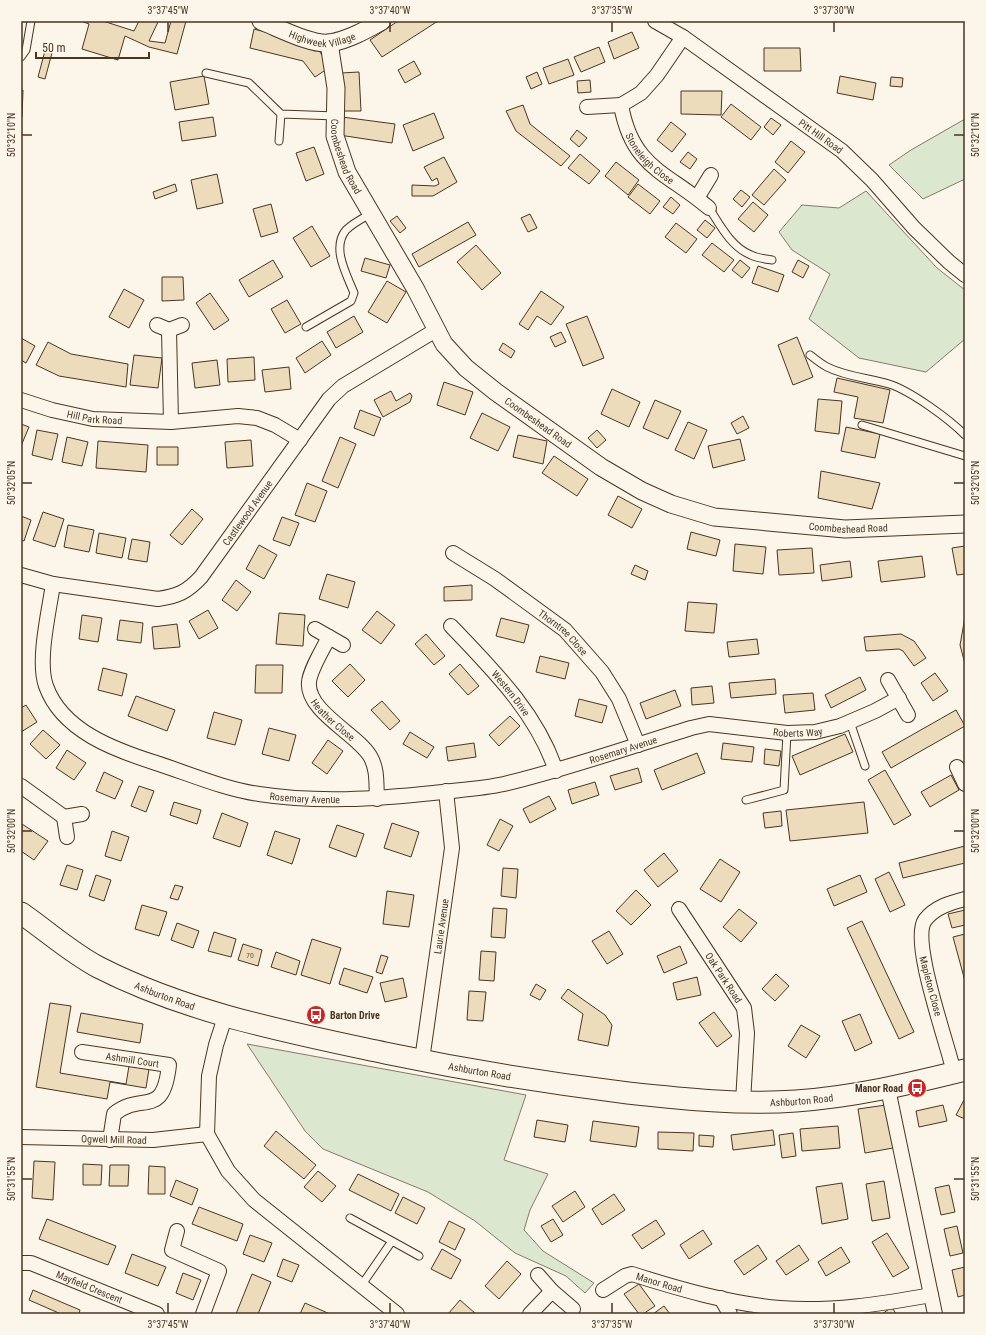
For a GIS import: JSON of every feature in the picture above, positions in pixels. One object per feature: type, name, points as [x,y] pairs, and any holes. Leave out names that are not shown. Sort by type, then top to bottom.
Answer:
[{"type":"main road","name":"Ashburton Road","points":[[21,914],[74,954],[100,968],[172,1000],[225,1017],[488,1074],[693,1100],[743,1102],[795,1101],[888,1089],[959,1071]]},
{"type":"street","name":"Highweek Village","points":[[261,21],[317,42],[329,43],[352,36],[382,21]]},
{"type":"street","name":"Pitt Hill Road","points":[[655,21],[683,37],[842,151],[872,180],[914,228],[949,262],[965,275]]},
{"type":"street","points":[[587,107],[621,105],[641,93],[657,75],[683,37]]},
{"type":"street","name":"Coombeshead Road","points":[[329,43],[336,88],[335,136],[347,172],[416,288],[436,330],[450,352],[466,368],[534,421],[601,467],[642,491],[671,504],[714,517],[845,530],[965,524]]},
{"type":"street","name":"Stoneleigh Close","points":[[621,105],[625,125],[632,141],[648,162],[663,175],[709,208]]},
{"type":"street","points":[[697,198],[711,175]]},
{"type":"street","points":[[169,327],[171,422]]},
{"type":"street","name":"Castlewood Avenue","points":[[21,575],[53,584],[158,599],[174,597],[189,589],[201,576],[329,399],[343,386],[436,330]]},
{"type":"street","name":"Hill Park Road","points":[[21,400],[52,410],[93,419],[171,422],[238,416],[257,418],[275,425],[300,440]]},
{"type":"street","name":"Thorntree Close","points":[[452,553],[495,579],[565,630],[602,672],[618,698],[638,745]]},
{"type":"street","name":"Rosemary Avenue","points":[[53,584],[44,643],[43,666],[46,686],[55,703],[69,719],[86,733],[113,748],[136,757],[232,788],[258,794],[335,800],[377,799],[502,784],[556,771],[690,728]]},
{"type":"street","name":"Western Drive","points":[[450,627],[513,694],[539,731],[549,750],[556,771]]},
{"type":"street","points":[[315,629],[344,645]]},
{"type":"street","name":"Heather Close","points":[[329,637],[309,682],[312,696],[322,710],[370,756],[376,772],[377,799]]},
{"type":"street","points":[[888,680],[908,715]]},
{"type":"street","name":"Roberts Way","points":[[690,728],[709,724],[787,733],[815,732],[850,722],[898,698]]},
{"type":"street","points":[[957,767],[965,784]]},
{"type":"street","points":[[21,786],[64,817],[82,814]]},
{"type":"street","name":"Laurie Avenue","points":[[422,1060],[452,848],[446,791]]},
{"type":"street","points":[[64,817],[67,837]]},
{"type":"street","name":"Mapleton Close","points":[[959,1071],[950,1053],[922,956],[921,938],[924,921],[935,910],[950,902],[965,899]]},
{"type":"street","name":"Oak Park Road","points":[[679,909],[744,1008],[747,1033],[743,1102]]},
{"type":"street","points":[[225,1017],[216,1045],[209,1076],[207,1134],[228,1171],[254,1200],[397,1314]]},
{"type":"street","name":"Ashmill Court","points":[[82,1052],[169,1065],[165,1090],[155,1100],[122,1108],[114,1114],[110,1140]]},
{"type":"street","points":[[888,1089],[935,1314]]},
{"type":"street","name":"Ogwell Mill Road","points":[[21,1137],[153,1140],[207,1134]]},
{"type":"street","points":[[177,1231],[172,1250],[219,1271],[203,1314]]},
{"type":"street","name":"Mayfield Crescent","points":[[21,1263],[31,1263],[157,1314]]},
{"type":"street","name":"Manor Road","points":[[603,1290],[625,1276],[632,1274],[775,1311],[879,1304],[931,1295]]},
{"type":"street","points":[[538,1275],[552,1291],[573,1309]]},
{"type":"street","points":[[530,1314],[552,1291]]},
{"type":"street","points":[[721,1298],[730,1314]]},
{"type":"lane","points":[[21,57],[26,50],[31,21]]},
{"type":"lane","points":[[206,73],[249,83],[281,114],[336,116]]},
{"type":"lane","points":[[278,141],[281,114]]},
{"type":"lane","points":[[709,208],[721,228],[738,247],[750,255],[772,260]]},
{"type":"lane","points":[[306,327],[351,301],[354,297],[354,292],[341,260],[340,246],[345,231],[354,223],[372,213]]},
{"type":"lane","points":[[810,355],[827,367],[849,375],[890,384],[906,392],[924,403],[965,435]]},
{"type":"lane","points":[[862,425],[965,456]]},
{"type":"lane","points":[[850,722],[864,766]]},
{"type":"lane","points":[[746,800],[784,790],[787,733]]},
{"type":"lane","points":[[350,1218],[419,1256]]},
{"type":"lane","points":[[361,1286],[392,1241]]},
{"type":"green space","points":[[965,119],[965,179],[923,199],[889,165],[911,150]]},
{"type":"green space","points":[[866,191],[937,268],[965,290],[965,339],[926,372],[859,358],[809,319],[830,274],[792,250],[779,232],[802,205],[839,208]]},
{"type":"green space","points":[[247,1044],[526,1095],[504,1160],[548,1174],[530,1210],[524,1230],[543,1251],[594,1283],[585,1293],[566,1276],[515,1253],[475,1221],[428,1192],[323,1149],[305,1131]]},
{"type":"building","points":[[81,21],[103,21],[134,31],[139,21],[156,21],[158,22],[149,41],[165,43],[171,21],[186,21],[177,54],[149,47],[125,36],[118,60],[82,49],[89,24]]},
{"type":"building","points":[[398,21],[438,21],[382,57],[370,40]]},
{"type":"building","points":[[254,29],[316,46],[330,67],[315,77],[303,61],[250,48]]},
{"type":"building","points":[[632,32],[639,48],[614,59],[608,42]]},
{"type":"building","points":[[46,47],[53,49],[45,79],[38,77]]},
{"type":"building","points":[[599,47],[605,62],[581,72],[574,57]]},
{"type":"building","points":[[764,48],[800,48],[801,71],[764,71]]},
{"type":"building","points":[[568,59],[574,75],[549,84],[543,68]]},
{"type":"building","points":[[414,61],[421,74],[405,83],[398,70]]},
{"type":"building","points":[[359,72],[361,111],[343,111],[341,73]]},
{"type":"building","points":[[537,72],[542,84],[531,89],[526,77]]},
{"type":"building","points":[[204,76],[209,104],[175,110],[170,82]]},
{"type":"building","points":[[840,76],[876,83],[873,100],[837,93]]},
{"type":"building","points":[[891,77],[903,78],[902,87],[890,86]]},
{"type":"building","points":[[590,80],[591,92],[578,93],[577,81]]},
{"type":"building","points":[[21,90],[23,90],[22,117],[21,117]]},
{"type":"building","points":[[681,91],[722,91],[721,115],[681,114]]},
{"type":"building","points":[[731,104],[761,127],[751,140],[721,117]]},
{"type":"building","points":[[523,105],[530,124],[570,156],[561,166],[516,131],[506,111]]},
{"type":"building","points":[[434,113],[444,138],[413,151],[403,125]]},
{"type":"building","points":[[213,117],[216,136],[182,141],[179,122]]},
{"type":"building","points":[[342,117],[395,124],[392,143],[339,135]]},
{"type":"building","points":[[771,118],[781,125],[773,135],[764,127]]},
{"type":"building","points":[[671,122],[686,134],[672,152],[657,140]]},
{"type":"building","points":[[577,130],[587,138],[579,147],[570,139]]},
{"type":"building","points":[[791,141],[805,152],[788,173],[775,162]]},
{"type":"building","points":[[314,147],[324,174],[306,181],[296,153]]},
{"type":"building","points":[[688,152],[697,159],[690,169],[680,162]]},
{"type":"building","points":[[580,154],[600,171],[589,184],[568,168]]},
{"type":"building","points":[[444,157],[457,182],[433,196],[412,196],[412,185],[435,186],[439,184],[437,178],[432,181],[424,167]]},
{"type":"building","points":[[616,162],[639,180],[628,195],[605,176]]},
{"type":"building","points":[[774,169],[786,180],[764,205],[752,195]]},
{"type":"building","points":[[217,174],[223,203],[197,209],[191,180]]},
{"type":"building","points":[[175,184],[177,191],[155,199],[153,192]]},
{"type":"building","points":[[638,184],[660,201],[650,214],[628,197]]},
{"type":"building","points":[[741,190],[750,197],[742,207],[733,199]]},
{"type":"building","points":[[671,197],[680,205],[673,214],[663,207]]},
{"type":"building","points":[[753,202],[768,215],[754,232],[738,219]]},
{"type":"building","points":[[271,204],[278,232],[261,237],[253,209]]},
{"type":"building","points":[[530,214],[537,228],[528,232],[521,218]]},
{"type":"building","points":[[397,216],[406,228],[400,233],[390,221]]},
{"type":"building","points":[[705,220],[715,228],[707,238],[697,230]]},
{"type":"building","points":[[468,222],[476,235],[419,267],[412,254]]},
{"type":"building","points":[[676,223],[697,239],[686,253],[665,237]]},
{"type":"building","points":[[312,226],[330,256],[311,267],[293,238]]},
{"type":"building","points":[[712,243],[734,260],[724,272],[702,255]]},
{"type":"building","points":[[476,245],[501,273],[482,290],[457,262]]},
{"type":"building","points":[[365,258],[390,265],[386,278],[361,271]]},
{"type":"building","points":[[273,260],[283,277],[249,297],[239,280]]},
{"type":"building","points":[[740,260],[750,268],[742,278],[732,270]]},
{"type":"building","points":[[798,260],[809,266],[803,278],[792,272]]},
{"type":"building","points":[[758,266],[784,275],[778,292],[752,283]]},
{"type":"building","points":[[162,277],[183,277],[184,300],[162,301]]},
{"type":"building","points":[[387,281],[406,292],[387,323],[368,312]]},
{"type":"building","points":[[124,289],[144,300],[129,328],[109,317]]},
{"type":"building","points":[[541,291],[564,307],[551,325],[537,316],[528,330],[519,324]]},
{"type":"building","points":[[210,293],[229,320],[214,330],[196,303]]},
{"type":"building","points":[[287,300],[301,324],[285,333],[271,309]]},
{"type":"building","points":[[354,316],[363,332],[336,348],[327,332]]},
{"type":"building","points":[[587,316],[604,358],[583,366],[566,324]]},
{"type":"building","points":[[561,332],[566,342],[555,347],[550,337]]},
{"type":"building","points":[[797,337],[813,377],[793,385],[778,345]]},
{"type":"building","points":[[21,338],[35,346],[26,363],[21,360]]},
{"type":"building","points":[[322,341],[331,355],[305,373],[296,358]]},
{"type":"building","points":[[48,342],[71,354],[128,364],[126,387],[59,376],[36,365]]},
{"type":"building","points":[[503,343],[515,351],[511,358],[499,350]]},
{"type":"building","points":[[134,355],[162,358],[158,388],[130,385]]},
{"type":"building","points":[[254,357],[255,380],[228,382],[227,359]]},
{"type":"building","points":[[217,360],[220,385],[195,388],[192,363]]},
{"type":"building","points":[[289,367],[291,389],[265,392],[262,370]]},
{"type":"building","points":[[837,378],[890,390],[883,423],[854,418],[858,397],[834,392]]},
{"type":"building","points":[[444,382],[473,392],[465,415],[437,405]]},
{"type":"building","points":[[612,389],[640,402],[629,427],[601,414]]},
{"type":"building","points":[[391,391],[396,401],[410,393],[412,396],[410,402],[383,417],[374,400]]},
{"type":"building","points":[[818,399],[842,401],[839,434],[815,431]]},
{"type":"building","points":[[655,400],[681,411],[668,439],[643,428]]},
{"type":"building","points":[[360,410],[381,418],[374,436],[354,428]]},
{"type":"building","points":[[482,413],[510,427],[498,451],[470,438]]},
{"type":"building","points":[[743,416],[749,428],[737,434],[731,423]]},
{"type":"building","points":[[688,422],[707,430],[694,459],[675,450]]},
{"type":"building","points":[[21,424],[29,427],[21,446]]},
{"type":"building","points":[[846,427],[880,434],[875,458],[841,451]]},
{"type":"building","points":[[37,430],[58,434],[52,460],[32,455]]},
{"type":"building","points":[[597,430],[606,440],[597,448],[588,438]]},
{"type":"building","points":[[518,435],[547,441],[543,464],[513,457]]},
{"type":"building","points":[[67,437],[88,442],[82,466],[62,462]]},
{"type":"building","points":[[340,437],[356,444],[338,488],[322,481]]},
{"type":"building","points":[[740,439],[745,460],[713,468],[708,446]]},
{"type":"building","points":[[251,440],[253,466],[227,468],[225,442]]},
{"type":"building","points":[[98,441],[148,445],[146,472],[96,468]]},
{"type":"building","points":[[157,447],[178,447],[178,465],[157,465]]},
{"type":"building","points":[[554,456],[588,479],[577,496],[542,473]]},
{"type":"building","points":[[821,471],[880,483],[872,509],[818,498]]},
{"type":"building","points":[[307,483],[327,491],[315,522],[295,515]]},
{"type":"building","points":[[618,496],[642,509],[632,528],[608,515]]},
{"type":"building","points":[[192,509],[203,519],[182,545],[170,535]]},
{"type":"building","points":[[43,512],[64,519],[55,547],[33,540]]},
{"type":"building","points":[[21,516],[31,520],[24,541],[21,540]]},
{"type":"building","points":[[282,517],[299,523],[290,546],[273,540]]},
{"type":"building","points":[[68,525],[94,530],[89,552],[64,547]]},
{"type":"building","points":[[691,532],[720,540],[716,556],[687,549]]},
{"type":"building","points":[[99,533],[126,538],[122,558],[96,553]]},
{"type":"building","points":[[132,539],[150,542],[147,562],[128,559]]},
{"type":"building","points":[[735,544],[766,547],[763,574],[733,571]]},
{"type":"building","points":[[259,545],[277,555],[264,579],[246,569]]},
{"type":"building","points":[[965,546],[965,574],[957,575],[952,548]]},
{"type":"building","points":[[812,548],[814,573],[779,575],[777,550]]},
{"type":"building","points":[[922,556],[925,577],[881,582],[878,561]]},
{"type":"building","points":[[850,561],[852,577],[822,581],[820,565]]},
{"type":"building","points":[[635,565],[648,571],[645,580],[631,574]]},
{"type":"building","points":[[327,574],[355,582],[348,608],[319,599]]},
{"type":"building","points":[[236,580],[251,592],[237,611],[222,600]]},
{"type":"building","points":[[472,585],[472,600],[444,601],[444,587]]},
{"type":"building","points":[[688,602],[717,604],[714,633],[685,631]]},
{"type":"building","points":[[208,610],[218,628],[199,639],[189,621]]},
{"type":"building","points":[[377,611],[395,625],[381,644],[362,630]]},
{"type":"building","points":[[279,613],[305,615],[303,646],[276,644]]},
{"type":"building","points":[[82,615],[102,618],[98,642],[79,639]]},
{"type":"building","points":[[965,617],[965,664],[960,645]]},
{"type":"building","points":[[501,618],[529,625],[524,643],[496,636]]},
{"type":"building","points":[[120,620],[143,623],[141,643],[117,640]]},
{"type":"building","points":[[177,624],[180,647],[154,649],[152,627]]},
{"type":"building","points":[[426,634],[445,656],[434,665],[415,644]]},
{"type":"building","points":[[901,634],[914,641],[926,658],[914,666],[903,651],[899,649],[866,651],[864,637]]},
{"type":"building","points":[[757,639],[759,654],[729,657],[727,642]]},
{"type":"building","points":[[540,656],[569,663],[565,679],[536,672]]},
{"type":"building","points":[[350,664],[365,680],[348,697],[332,681]]},
{"type":"building","points":[[460,664],[479,686],[468,695],[449,674]]},
{"type":"building","points":[[256,665],[283,665],[282,693],[255,693]]},
{"type":"building","points":[[103,668],[127,674],[122,696],[98,690]]},
{"type":"building","points":[[935,673],[948,691],[933,701],[921,683]]},
{"type":"building","points":[[860,677],[866,690],[831,708],[825,695]]},
{"type":"building","points":[[775,679],[776,694],[731,698],[729,683]]},
{"type":"building","points":[[712,686],[714,703],[692,705],[691,688]]},
{"type":"building","points":[[675,690],[681,706],[646,719],[640,703]]},
{"type":"building","points":[[813,693],[815,710],[785,713],[783,695]]},
{"type":"building","points":[[136,696],[175,710],[167,731],[128,716]]},
{"type":"building","points":[[579,699],[607,706],[602,723],[575,716]]},
{"type":"building","points":[[382,701],[400,721],[390,730],[371,710]]},
{"type":"building","points":[[26,705],[37,722],[21,732],[21,708]]},
{"type":"building","points":[[956,710],[965,726],[891,768],[882,752]]},
{"type":"building","points":[[214,712],[242,720],[235,745],[207,738]]},
{"type":"building","points":[[510,716],[520,726],[499,746],[489,735]]},
{"type":"building","points":[[269,728],[296,735],[289,761],[262,754]]},
{"type":"building","points":[[43,730],[60,745],[46,759],[30,744]]},
{"type":"building","points":[[410,732],[434,747],[427,758],[403,744]]},
{"type":"building","points":[[845,734],[853,752],[800,775],[792,756]]},
{"type":"building","points":[[328,740],[343,751],[327,774],[312,763]]},
{"type":"building","points":[[474,743],[476,757],[448,761],[446,747]]},
{"type":"building","points":[[723,743],[754,747],[752,762],[721,759]]},
{"type":"building","points":[[765,749],[781,751],[779,766],[764,764]]},
{"type":"building","points":[[67,750],[86,763],[74,780],[56,768]]},
{"type":"building","points":[[697,753],[705,773],[662,790],[654,770]]},
{"type":"building","points":[[638,768],[642,782],[615,790],[610,776]]},
{"type":"building","points":[[885,770],[911,815],[894,825],[868,780]]},
{"type":"building","points":[[104,772],[123,781],[115,799],[96,791]]},
{"type":"building","points":[[951,775],[959,790],[930,807],[921,792]]},
{"type":"building","points":[[595,782],[599,795],[572,804],[568,790]]},
{"type":"building","points":[[139,786],[154,791],[146,812],[131,806]]},
{"type":"building","points":[[549,796],[556,809],[530,823],[523,809]]},
{"type":"building","points":[[174,802],[201,810],[197,824],[170,815]]},
{"type":"building","points":[[864,802],[868,833],[790,841],[786,810]]},
{"type":"building","points":[[781,811],[782,826],[765,828],[763,813]]},
{"type":"building","points":[[222,813],[248,823],[240,847],[213,838]]},
{"type":"building","points":[[500,819],[513,826],[499,851],[487,845]]},
{"type":"building","points":[[392,823],[419,832],[411,857],[384,848]]},
{"type":"building","points":[[22,824],[48,841],[34,860],[21,851]]},
{"type":"building","points":[[337,825],[364,834],[356,857],[329,847]]},
{"type":"building","points":[[112,831],[129,837],[121,861],[105,856]]},
{"type":"building","points":[[275,831],[300,839],[292,864],[267,855]]},
{"type":"building","points":[[965,846],[965,863],[903,878],[899,863]]},
{"type":"building","points":[[664,853],[678,871],[658,887],[644,870]]},
{"type":"building","points":[[720,859],[740,872],[721,902],[700,889]]},
{"type":"building","points":[[67,865],[83,870],[77,890],[60,885]]},
{"type":"building","points":[[503,868],[518,869],[516,898],[501,896]]},
{"type":"building","points":[[889,872],[905,905],[890,912],[875,879]]},
{"type":"building","points":[[96,875],[111,880],[104,901],[89,896]]},
{"type":"building","points":[[860,875],[867,892],[834,906],[827,889]]},
{"type":"building","points":[[175,885],[183,887],[178,900],[170,898]]},
{"type":"building","points":[[636,890],[651,905],[631,925],[616,911]]},
{"type":"building","points":[[387,891],[414,895],[409,927],[383,924]]},
{"type":"building","points":[[142,905],[167,912],[159,936],[135,929]]},
{"type":"building","points":[[493,908],[507,909],[505,938],[491,937]]},
{"type":"building","points":[[739,909],[757,923],[741,942],[723,927]]},
{"type":"building","points":[[965,910],[965,925],[952,928],[948,914]]},
{"type":"building","points":[[862,921],[914,1032],[899,1039],[847,928]]},
{"type":"building","points":[[177,923],[199,931],[193,948],[171,940]]},
{"type":"building","points":[[609,931],[623,954],[607,964],[592,941]]},
{"type":"building","points":[[214,932],[236,939],[231,957],[208,951]]},
{"type":"building","points":[[965,934],[965,981],[953,937]]},
{"type":"building","points":[[312,939],[341,948],[330,984],[301,975]]},
{"type":"building","points":[[243,944],[262,950],[258,966],[238,960]]},
{"type":"building","points":[[680,946],[687,963],[664,973],[657,956]]},
{"type":"building","points":[[481,951],[496,952],[494,981],[479,980]]},
{"type":"building","points":[[276,952],[300,961],[296,975],[271,967]]},
{"type":"building","points":[[381,955],[388,957],[382,974],[376,972]]},
{"type":"building","points":[[344,968],[373,977],[367,993],[339,984]]},
{"type":"building","points":[[776,974],[789,986],[775,1001],[762,989]]},
{"type":"building","points":[[697,977],[701,995],[677,1000],[673,983]]},
{"type":"building","points":[[403,978],[407,997],[385,1002],[380,983]]},
{"type":"building","points":[[536,984],[546,990],[540,1000],[530,995]]},
{"type":"building","points":[[568,989],[605,1015],[612,1025],[608,1046],[578,1040],[583,1014],[561,998]]},
{"type":"building","points":[[469,991],[486,992],[483,1021],[467,1020]]},
{"type":"building","points":[[50,1003],[71,1006],[60,1073],[126,1084],[129,1066],[149,1069],[146,1088],[110,1082],[107,1099],[36,1087]]},
{"type":"building","points":[[714,1012],[732,1036],[717,1047],[699,1023]]},
{"type":"building","points":[[81,1013],[143,1024],[140,1043],[77,1032]]},
{"type":"building","points":[[860,1014],[872,1043],[855,1051],[842,1021]]},
{"type":"building","points":[[801,1025],[820,1036],[806,1058],[788,1046]]},
{"type":"building","points":[[965,1100],[965,1119],[956,1115]]},
{"type":"building","points":[[886,1105],[893,1148],[865,1153],[858,1109]]},
{"type":"building","points":[[943,1105],[947,1121],[919,1127],[916,1111]]},
{"type":"building","points":[[537,1120],[568,1125],[565,1142],[534,1137]]},
{"type":"building","points":[[593,1121],[639,1127],[636,1147],[590,1141]]},
{"type":"building","points":[[838,1126],[840,1148],[802,1151],[800,1129]]},
{"type":"building","points":[[773,1130],[775,1145],[733,1150],[731,1135]]},
{"type":"building","points":[[276,1131],[316,1165],[304,1179],[264,1146]]},
{"type":"building","points":[[658,1132],[694,1133],[693,1151],[658,1149]]},
{"type":"building","points":[[793,1133],[796,1156],[782,1158],[779,1135]]},
{"type":"building","points":[[699,1135],[714,1136],[713,1147],[699,1146]]},
{"type":"building","points":[[34,1161],[55,1162],[53,1200],[32,1198]]},
{"type":"building","points":[[83,1164],[102,1165],[101,1185],[83,1185]]},
{"type":"building","points":[[110,1165],[129,1165],[128,1186],[109,1186]]},
{"type":"building","points":[[149,1166],[165,1167],[165,1194],[148,1194]]},
{"type":"building","points":[[318,1171],[336,1186],[322,1202],[304,1187]]},
{"type":"building","points":[[358,1174],[399,1194],[391,1211],[349,1190]]},
{"type":"building","points":[[176,1180],[198,1189],[192,1205],[170,1196]]},
{"type":"building","points":[[884,1181],[890,1218],[872,1221],[866,1184]]},
{"type":"building","points":[[842,1183],[848,1219],[822,1224],[816,1187]]},
{"type":"building","points":[[949,1185],[955,1212],[941,1215],[935,1188]]},
{"type":"building","points":[[575,1191],[585,1207],[563,1222],[552,1206]]},
{"type":"building","points":[[614,1194],[625,1210],[602,1225],[592,1209]]},
{"type":"building","points":[[403,1197],[425,1208],[417,1224],[395,1213]]},
{"type":"building","points":[[199,1207],[243,1224],[237,1241],[192,1224]]},
{"type":"building","points":[[47,1219],[116,1246],[108,1265],[39,1239]]},
{"type":"building","points":[[553,1219],[563,1235],[551,1242],[541,1226]]},
{"type":"building","points":[[656,1220],[665,1234],[642,1249],[632,1235]]},
{"type":"building","points":[[449,1221],[465,1229],[455,1250],[439,1242]]},
{"type":"building","points":[[957,1226],[963,1253],[950,1256],[944,1229]]},
{"type":"building","points":[[703,1230],[712,1244],[689,1259],[680,1245]]},
{"type":"building","points":[[887,1233],[909,1268],[893,1277],[872,1242]]},
{"type":"building","points":[[250,1235],[272,1243],[264,1262],[243,1254]]},
{"type":"building","points":[[758,1245],[767,1259],[744,1275],[734,1261]]},
{"type":"building","points":[[799,1245],[809,1260],[786,1275],[776,1261]]},
{"type":"building","points":[[841,1247],[850,1262],[826,1276],[818,1262]]},
{"type":"building","points":[[442,1249],[461,1260],[451,1279],[431,1269]]},
{"type":"building","points":[[132,1254],[166,1267],[158,1286],[125,1273]]},
{"type":"building","points":[[283,1259],[299,1265],[292,1282],[277,1276]]},
{"type":"building","points":[[507,1261],[521,1274],[499,1299],[485,1286]]},
{"type":"building","points":[[965,1267],[965,1295],[958,1297],[952,1270]]},
{"type":"building","points":[[183,1273],[201,1280],[193,1300],[176,1293]]},
{"type":"building","points":[[252,1274],[271,1282],[258,1314],[236,1314]]},
{"type":"building","points":[[639,1284],[655,1306],[643,1314],[639,1314],[624,1294]]},
{"type":"building","points":[[33,1290],[80,1310],[79,1314],[61,1314],[29,1300]]},
{"type":"building","points":[[460,1300],[476,1314],[448,1314]]},
{"type":"building","points":[[305,1303],[330,1314],[300,1314]]},
{"type":"building","points":[[664,1306],[670,1314],[653,1314]]},
{"type":"building","points":[[892,1307],[896,1314],[882,1314]]},
{"type":"place","name":"Barton Drive","points":[[316,1015]]},
{"type":"place","name":"Manor Road","points":[[917,1088]]}]
